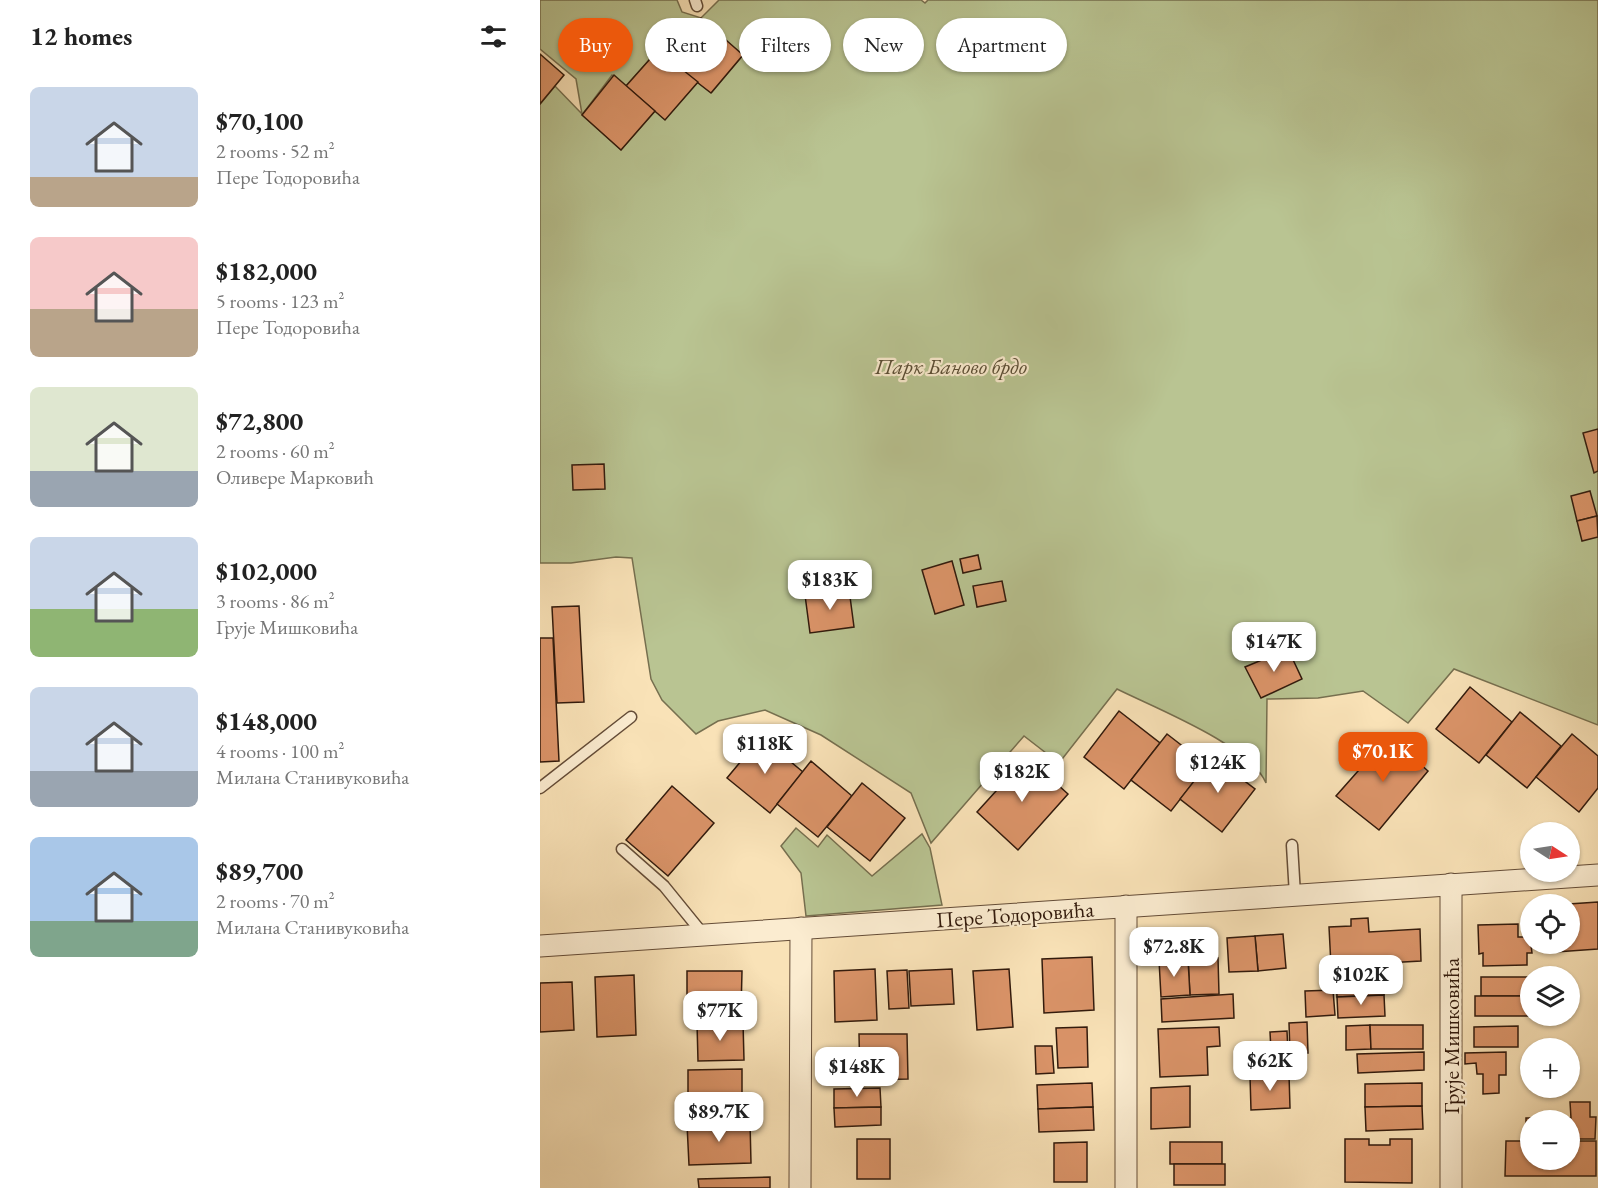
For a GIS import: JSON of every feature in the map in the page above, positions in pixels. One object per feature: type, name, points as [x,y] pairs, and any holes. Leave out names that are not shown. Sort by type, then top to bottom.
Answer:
[{"type":"street","name":"Пере Тодоровића","points":[[540,946],[1598,875]]},
{"type":"street","name":"Грује Мишковића","points":[[1451,884],[1451,1188]]},
{"type":"street","points":[[1126,906],[1126,1188]]},
{"type":"street","points":[[800,1188],[801,928]]},
{"type":"lane","points":[[540,788],[631,717]]},
{"type":"lane","points":[[1292,845],[1295,895]]},
{"type":"lane","points":[[622,849],[664,886],[702,934]]},
{"type":"green space","name":"Парк Баново брдо","points":[[540,0],[677,0],[682,12],[701,18],[719,0],[921,0],[925,3],[928,0],[1598,0],[1598,725],[1454,669],[1408,723],[1363,691],[1318,698],[1267,699],[1266,783],[1257,769],[1222,742],[1177,717],[1117,689],[1059,763],[1024,736],[931,843],[911,793],[821,735],[765,710],[718,721],[696,734],[662,700],[651,679],[632,558],[616,557],[571,563],[540,563],[540,104],[555,86],[582,114],[576,79],[568,72],[633,72],[633,18],[558,18],[558,64],[540,49]],"holes":[[[645,18],[727,18],[727,41],[739,52],[739,18],[831,18],[831,72],[739,72],[739,60],[712,92],[698,82],[655,111],[621,150],[582,115],[612,75],[626,86],[645,65]]]},
{"type":"green space","points":[[796,828],[818,847],[827,835],[872,876],[922,834],[930,848],[942,905],[806,916],[801,873],[781,846]]},
{"type":"building","points":[[727,41],[739,51],[739,60],[711,93],[684,72],[727,72]]},
{"type":"building","points":[[540,54],[564,75],[540,104]]},
{"type":"building","points":[[645,65],[645,72],[686,72],[698,82],[665,120],[626,86]]},
{"type":"building","points":[[614,75],[655,111],[621,150],[582,115]]},
{"type":"building","points":[[1598,429],[1598,471],[1594,473],[1583,433]]},
{"type":"building","points":[[604,464],[605,489],[573,490],[572,465]]},
{"type":"building","points":[[1590,491],[1597,516],[1577,521],[1571,496]]},
{"type":"building","points":[[1597,516],[1598,537],[1582,541],[1577,521]]},
{"type":"building","points":[[978,555],[981,569],[963,573],[960,559]]},
{"type":"building","points":[[952,561],[964,605],[935,614],[922,570]]},
{"type":"building","points":[[1002,581],[1006,601],[977,607],[973,586]]},
{"type":"building","points":[[849,589],[854,627],[810,633],[805,595]]},
{"type":"building","points":[[579,606],[584,702],[557,703],[552,607]]},
{"type":"building","points":[[540,638],[553,638],[559,761],[540,762]]},
{"type":"building","points":[[1288,649],[1302,679],[1261,698],[1245,667]]},
{"type":"building","points":[[1470,687],[1512,722],[1479,763],[1436,729]]},
{"type":"building","points":[[1119,711],[1160,743],[1124,789],[1084,757]]},
{"type":"building","points":[[1520,712],[1561,746],[1527,788],[1486,755]]},
{"type":"building","points":[[1167,734],[1207,765],[1171,811],[1131,780]]},
{"type":"building","points":[[1572,734],[1598,756],[1598,788],[1579,812],[1536,777]]},
{"type":"building","points":[[1389,736],[1428,771],[1379,830],[1336,796]]},
{"type":"building","points":[[761,737],[803,772],[770,813],[727,778]]},
{"type":"building","points":[[1027,757],[1068,794],[1018,850],[977,812]]},
{"type":"building","points":[[1213,757],[1255,789],[1222,832],[1180,799]]},
{"type":"building","points":[[811,761],[852,796],[818,837],[777,804]]},
{"type":"building","points":[[862,783],[905,818],[870,861],[827,827]]},
{"type":"building","points":[[672,786],[714,823],[668,876],[626,840]]},
{"type":"building","points":[[1598,902],[1598,949],[1580,950],[1580,903]]},
{"type":"building","points":[[1368,918],[1369,932],[1420,929],[1421,961],[1331,966],[1329,927],[1351,926],[1351,919]]},
{"type":"building","points":[[1518,924],[1520,954],[1527,954],[1527,965],[1483,966],[1483,953],[1479,954],[1478,925]]},
{"type":"building","points":[[1283,934],[1286,968],[1258,971],[1255,936]]},
{"type":"building","points":[[1255,936],[1258,971],[1229,972],[1227,938]]},
{"type":"building","points":[[1092,957],[1094,1010],[1044,1013],[1042,959]]},
{"type":"building","points":[[1218,958],[1219,994],[1190,995],[1188,959]]},
{"type":"building","points":[[1188,959],[1190,995],[1161,997],[1159,960]]},
{"type":"building","points":[[875,969],[877,1020],[835,1022],[834,971]]},
{"type":"building","points":[[952,969],[954,1004],[911,1006],[909,971]]},
{"type":"building","points":[[1009,969],[1013,1027],[977,1030],[973,971]]},
{"type":"building","points":[[907,970],[909,1008],[889,1009],[887,971]]},
{"type":"building","points":[[687,971],[742,971],[741,1012],[687,1011]]},
{"type":"building","points":[[1384,974],[1384,995],[1337,997],[1336,976]]},
{"type":"building","points":[[634,975],[636,1035],[597,1037],[595,977]]},
{"type":"building","points":[[1481,977],[1520,977],[1520,996],[1481,996]]},
{"type":"building","points":[[572,982],[574,1030],[540,1032],[540,983]]},
{"type":"building","points":[[1333,990],[1335,1015],[1306,1017],[1305,991]]},
{"type":"building","points":[[1233,994],[1234,1018],[1162,1022],[1161,999]]},
{"type":"building","points":[[1384,995],[1385,1016],[1338,1018],[1337,997]]},
{"type":"building","points":[[1475,996],[1520,996],[1520,1016],[1475,1016]]},
{"type":"building","points":[[743,1022],[744,1060],[698,1061],[697,1023]]},
{"type":"building","points":[[1307,1022],[1308,1053],[1290,1053],[1289,1023]]},
{"type":"building","points":[[1370,1025],[1371,1049],[1346,1050],[1346,1026]]},
{"type":"building","points":[[1370,1025],[1423,1025],[1423,1049],[1371,1049]]},
{"type":"building","points":[[1518,1026],[1518,1047],[1474,1047],[1474,1027]]},
{"type":"building","points":[[1087,1027],[1088,1067],[1058,1068],[1056,1028]]},
{"type":"building","points":[[1219,1027],[1220,1046],[1207,1047],[1208,1075],[1160,1077],[1158,1029]]},
{"type":"building","points":[[1287,1031],[1289,1074],[1250,1076],[1249,1052],[1271,1051],[1270,1032]]},
{"type":"building","points":[[859,1034],[907,1034],[908,1079],[860,1080]]},
{"type":"building","points":[[1035,1046],[1052,1046],[1054,1073],[1036,1074]]},
{"type":"building","points":[[1424,1052],[1424,1070],[1358,1073],[1357,1054]]},
{"type":"building","points":[[1506,1052],[1506,1075],[1499,1075],[1499,1093],[1483,1094],[1483,1074],[1477,1074],[1476,1063],[1465,1064],[1465,1053]]},
{"type":"building","points":[[742,1069],[742,1111],[688,1111],[688,1070]]},
{"type":"building","points":[[1289,1074],[1290,1108],[1251,1110],[1250,1076]]},
{"type":"building","points":[[1092,1083],[1093,1107],[1038,1109],[1037,1085]]},
{"type":"building","points":[[1422,1083],[1422,1106],[1365,1107],[1365,1084]]},
{"type":"building","points":[[1190,1086],[1190,1127],[1151,1129],[1151,1088]]},
{"type":"building","points":[[880,1088],[881,1107],[834,1108],[834,1089]]},
{"type":"building","points":[[1570,1102],[1590,1102],[1590,1117],[1596,1117],[1595,1139],[1580,1139],[1580,1110],[1570,1110]]},
{"type":"building","points":[[1422,1106],[1423,1129],[1366,1131],[1365,1107]]},
{"type":"building","points":[[881,1107],[881,1125],[835,1127],[834,1108]]},
{"type":"building","points":[[1093,1107],[1094,1130],[1039,1132],[1038,1109]]},
{"type":"building","points":[[750,1122],[751,1163],[689,1165],[687,1124]]},
{"type":"building","points":[[857,1139],[890,1139],[890,1179],[857,1179]]},
{"type":"building","points":[[1345,1139],[1369,1139],[1369,1145],[1390,1145],[1390,1139],[1412,1139],[1412,1183],[1345,1182]]},
{"type":"building","points":[[1506,1141],[1520,1141],[1520,1170],[1580,1170],[1580,1141],[1596,1141],[1596,1176],[1505,1176]]},
{"type":"building","points":[[1087,1142],[1087,1182],[1054,1182],[1054,1143]]},
{"type":"building","points":[[1170,1142],[1222,1142],[1222,1164],[1170,1164]]},
{"type":"building","points":[[1174,1164],[1225,1164],[1225,1185],[1174,1185]]},
{"type":"building","points":[[770,1177],[770,1188],[699,1188],[698,1179]]}]
